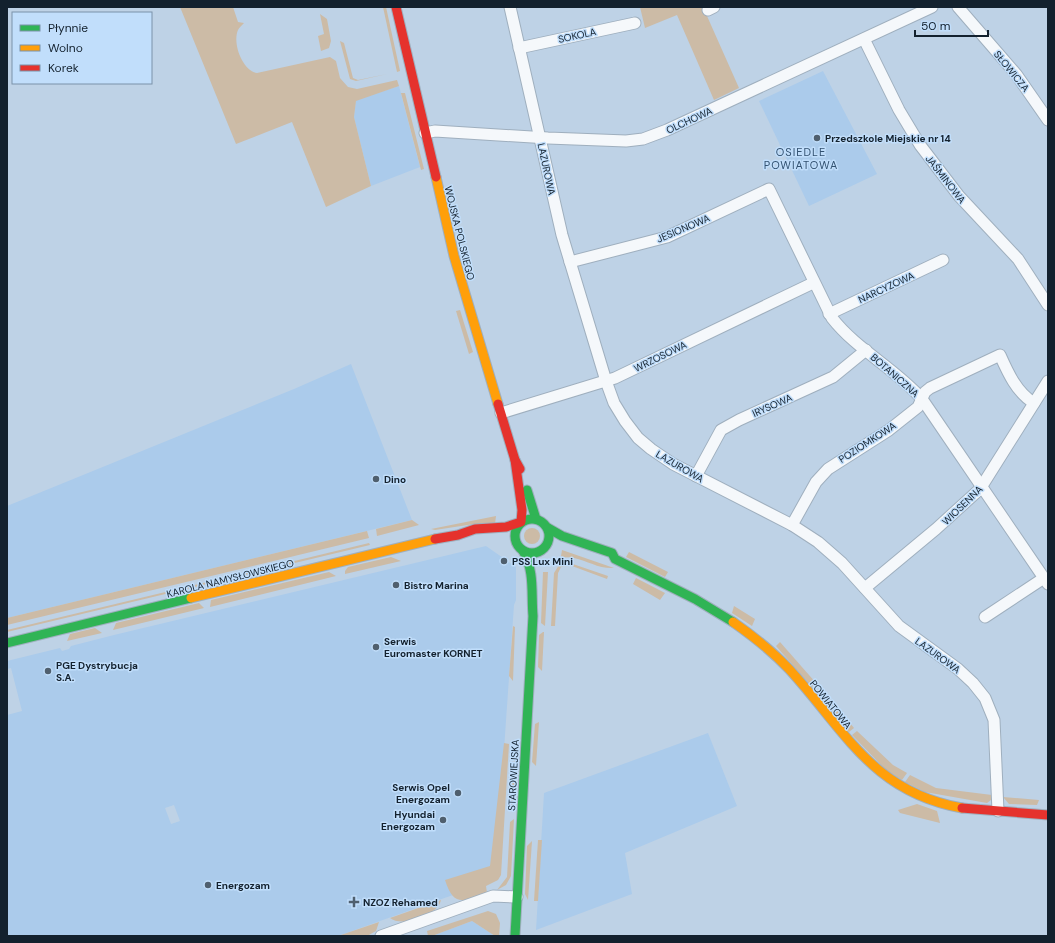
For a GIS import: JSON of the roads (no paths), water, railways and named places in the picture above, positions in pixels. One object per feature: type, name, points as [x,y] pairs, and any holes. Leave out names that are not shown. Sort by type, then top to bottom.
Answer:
[{"type":"street","name":"WOJSKA POLSKIEGO","points":[[396,7],[454,256],[515,460],[525,481],[536,519]]},
{"type":"street","name":"LAZUROWA","points":[[510,7],[570,262],[606,381],[618,409],[638,438],[662,457],[792,525],[828,549],[899,626],[958,669],[973,683],[985,698],[992,714],[995,726],[998,811]]},
{"type":"street","name":"OLCHOWA","points":[[425,133],[445,131],[540,138],[626,141],[649,138],[932,7]]},
{"type":"street","name":"SŁOWICZA","points":[[958,7],[1016,74],[1048,120]]},
{"type":"street","name":"SOKOLA","points":[[519,48],[635,23]]},
{"type":"street","name":"JAŚMINOWA","points":[[864,39],[899,110],[916,140],[959,196],[1018,259],[1048,305]]},
{"type":"street","name":"JESIONOWA","points":[[570,262],[668,237],[769,189]]},
{"type":"street","name":"BOTANICZNA","points":[[769,189],[829,314],[841,329],[922,399],[1046,581],[985,617]]},
{"type":"street","name":"NARCYZOWA","points":[[829,314],[943,260]]},
{"type":"street","name":"WRZOSOWA","points":[[501,413],[606,381],[813,283]]},
{"type":"street","name":"IRYSOWA","points":[[696,476],[716,437],[724,428],[833,377],[848,367],[866,350]]},
{"type":"street","name":"POZIOMKOWA","points":[[792,525],[816,482],[828,469],[885,433],[918,407],[927,390],[1000,355],[1012,379],[1026,398],[1034,403]]},
{"type":"street","name":"WIOSENNA","points":[[865,588],[936,529],[982,487],[1048,381]]},
{"type":"street","name":"WOJSKA POLSKIEGO","points":[[515,460],[517,483],[522,510],[521,522]]},
{"type":"street","points":[[504,538],[520,548],[532,554],[543,549],[549,538],[548,528],[545,524],[531,518],[521,522],[515,530],[520,548]]},
{"type":"street","name":"KAROLA NAMYSŁOWSKIEGO","points":[[7,643],[426,540],[458,535],[475,529],[506,527],[521,522]]},
{"type":"street","name":"POWIATOWA","points":[[548,528],[562,536],[612,553],[615,559],[723,615],[747,631],[784,664],[860,755],[890,781],[903,789],[937,803],[966,808],[1048,814]]},
{"type":"street","name":"KAROLA NAMYSŁOWSKIEGO","points":[[458,535],[476,538],[491,538]]},
{"type":"street","name":"POWIATOWA","points":[[543,549],[558,545],[608,561],[615,559]]},
{"type":"street","name":"STAROWIEJSKA","points":[[515,936],[533,616],[530,600],[530,568],[520,548]]},
{"type":"street","name":"STAROWIEJSKA","points":[[533,616],[538,600],[539,557],[543,549]]},
{"type":"street","points":[[381,936],[494,896],[517,897]]},
{"type":"place","name":"Przedszkole Miejskie nr 14","points":[[817,138]]},
{"type":"place","name":"Dino","points":[[376,479]]},
{"type":"place","name":"PSS Lux Mini","points":[[504,561]]},
{"type":"place","name":"Bistro Marina","points":[[396,585]]},
{"type":"place","name":"Serwis Euromaster KORNET","points":[[376,647]]},
{"type":"place","name":"PGE Dystrybucja S.A.","points":[[48,671]]},
{"type":"place","name":"Serwis Opel Energozam","points":[[458,793]]},
{"type":"place","name":"Hyundai Energozam","points":[[443,820]]},
{"type":"place","name":"Energozam","points":[[208,885]]},
{"type":"place","name":"NZOZ Rehamed","points":[[354,902]]},
{"type":"district","name":"OSIEDLE POWIATOWA","points":[[801,158]]}]
